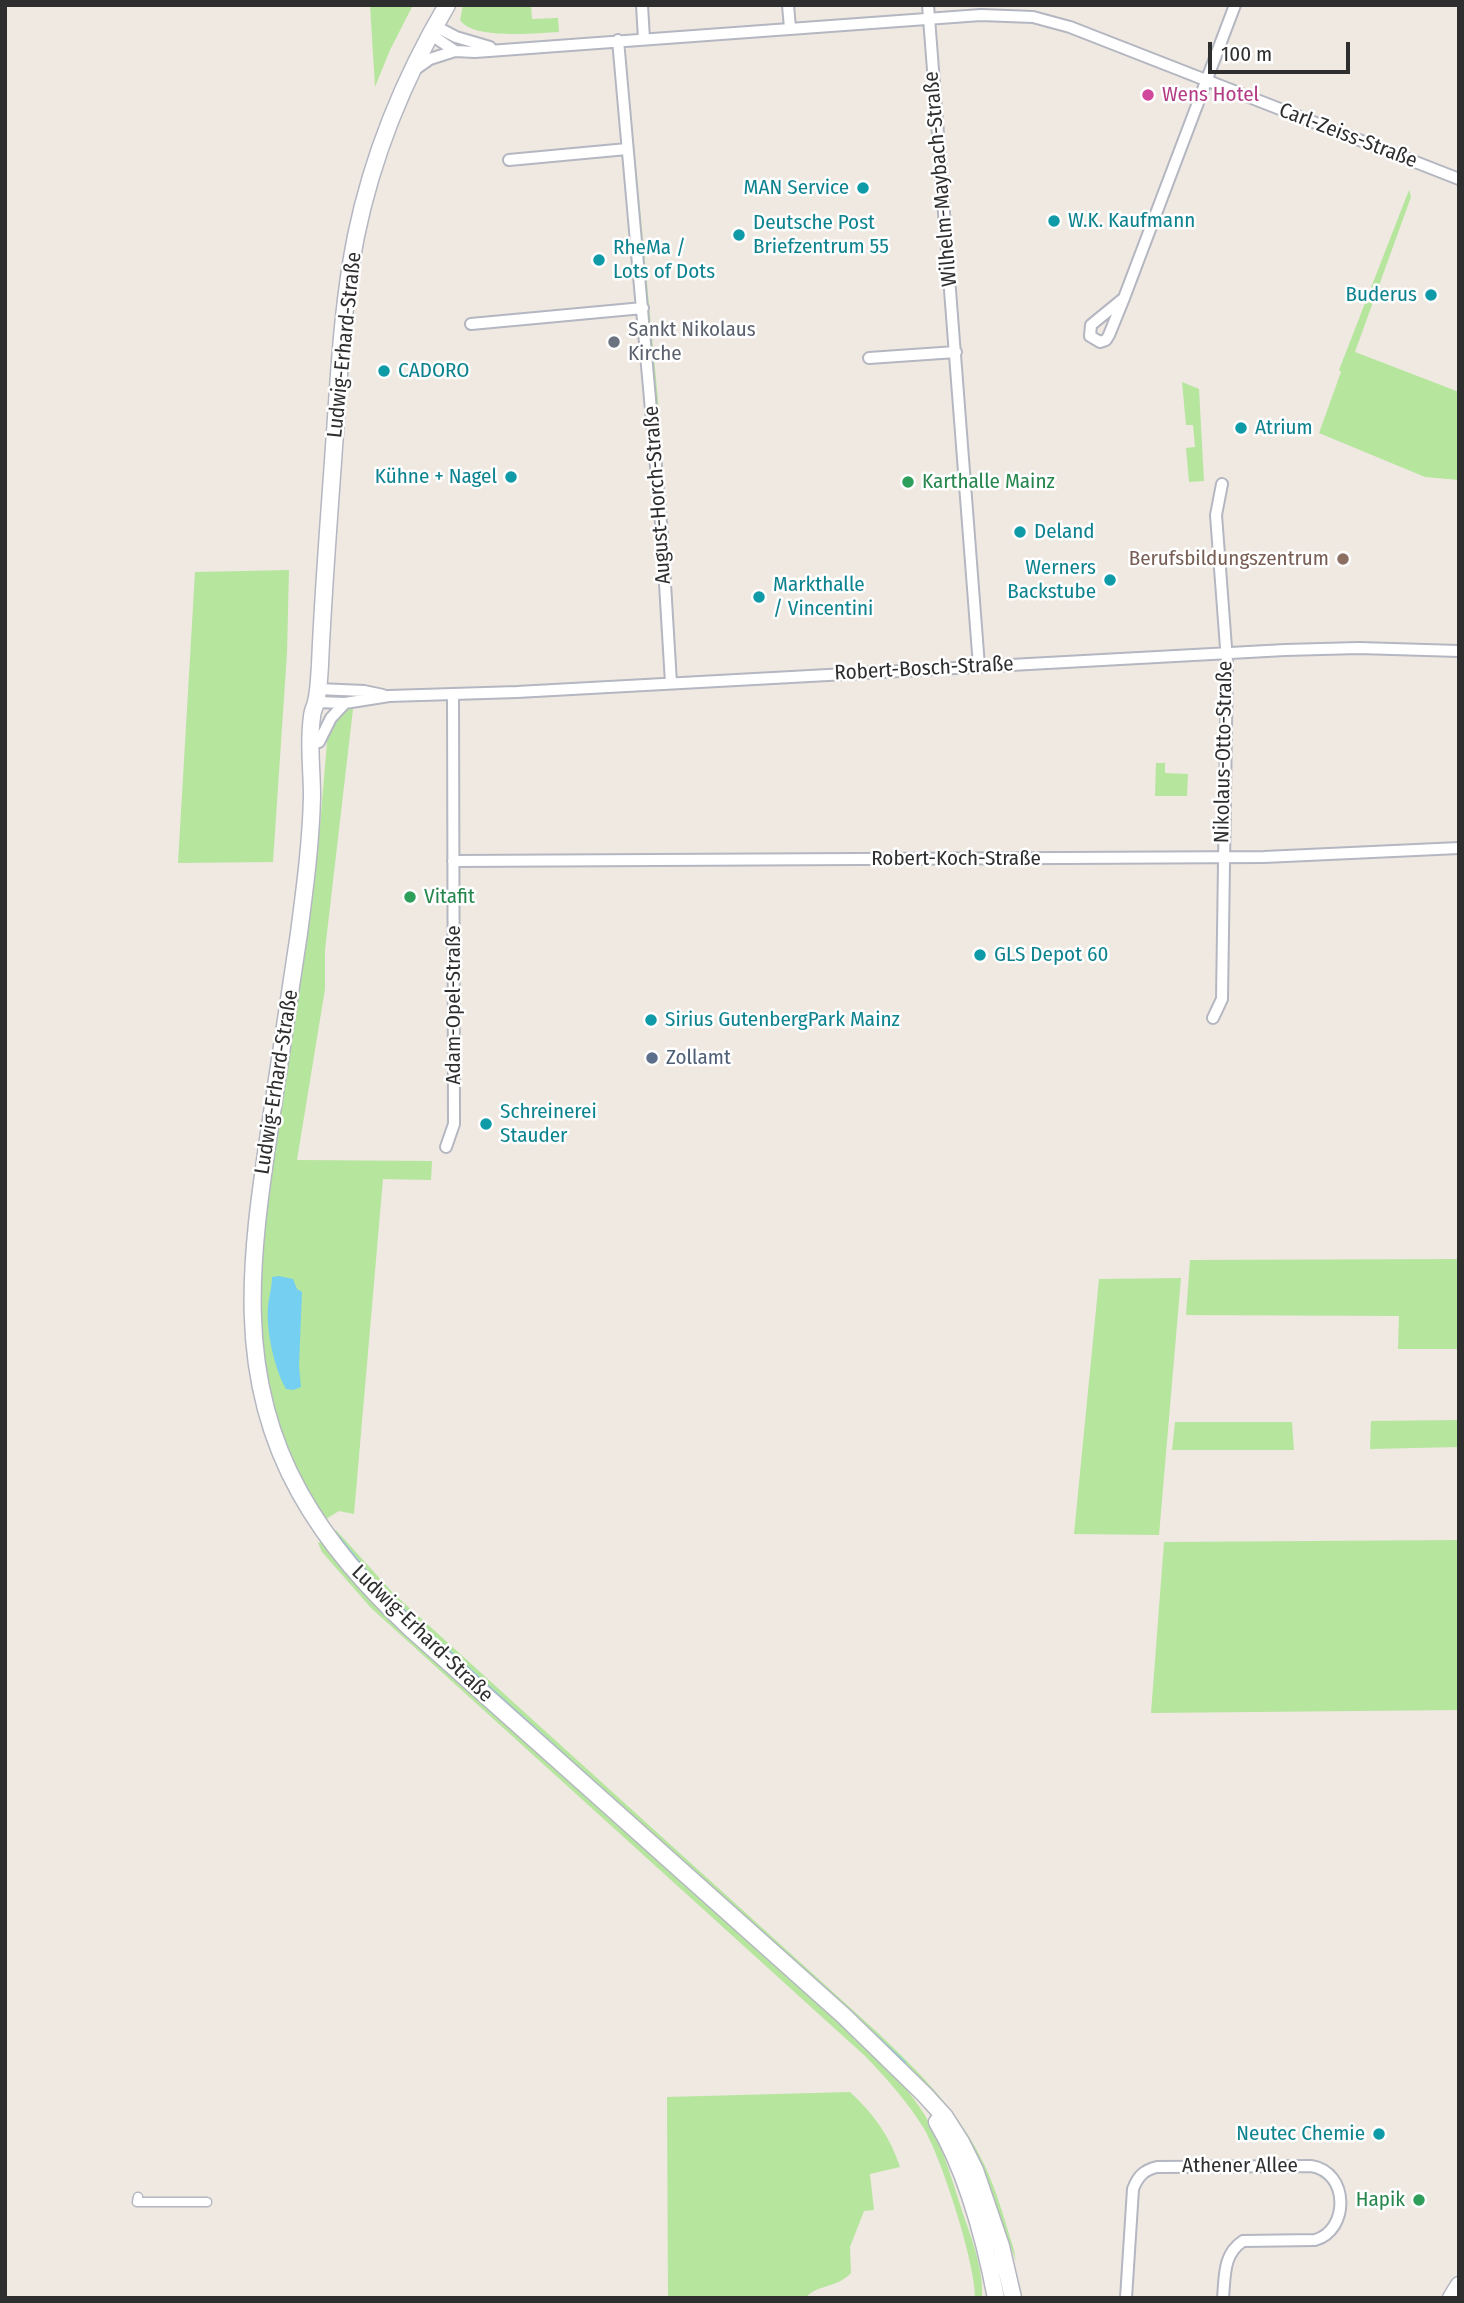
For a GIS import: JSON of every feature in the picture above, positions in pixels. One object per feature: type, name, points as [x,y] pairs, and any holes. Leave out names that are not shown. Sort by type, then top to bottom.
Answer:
[{"type":"main road","name":"Ludwig-Erhard-Straße","points":[[312,792],[310,740],[312,714],[317,696],[340,359],[350,272],[372,171],[389,122],[409,75],[447,5]]},
{"type":"main road","name":"Ludwig-Erhard-Straße","points":[[317,696],[320,717],[318,768],[312,792],[305,888],[262,1181],[251,1280],[254,1350],[262,1389],[281,1451],[322,1530],[359,1577],[410,1628],[844,2016],[945,2117],[966,2151],[990,2212],[1013,2298]]},
{"type":"main road","name":"Ludwig-Erhard-Straße","points":[[901,2071],[938,2124],[951,2148],[975,2215],[993,2294]]},
{"type":"main road","points":[[1451,2298],[1459,2285]]},
{"type":"street","points":[[642,5],[644,39]]},
{"type":"street","points":[[788,5],[790,28]]},
{"type":"street","name":"Wilhelm-Maybach-Straße","points":[[928,5],[979,666]]},
{"type":"street","points":[[1124,298],[1235,5]]},
{"type":"street","name":"Carl-Zeiss-Straße","points":[[409,75],[430,59],[455,51],[475,52],[1001,14],[1053,21],[1459,179]]},
{"type":"street","name":"Carl-Zeiss-Straße","points":[[433,30],[467,41],[503,48]]},
{"type":"street","points":[[433,30],[455,51]]},
{"type":"street","name":"August-Horch-Straße","points":[[618,40],[662,534],[671,683]]},
{"type":"street","points":[[509,160],[627,149]]},
{"type":"street","points":[[471,324],[643,308]]},
{"type":"street","points":[[869,358],[956,352]]},
{"type":"street","name":"Nikolaus-Otto-Straße","points":[[1213,1018],[1222,999],[1226,652],[1216,515],[1222,484]]},
{"type":"street","name":"Robert-Bosch-Straße","points":[[317,696],[345,703],[389,696],[453,695],[1226,652],[1359,648],[1459,652]]},
{"type":"street","name":"Robert-Bosch-Straße","points":[[317,696],[364,691],[389,696]]},
{"type":"street","name":"Adam-Opel-Straße","points":[[446,1147],[454,1124],[453,695]]},
{"type":"street","points":[[319,741],[331,718],[345,703]]},
{"type":"street","name":"Robert-Koch-Straße","points":[[453,861],[1223,857],[1459,848]]},
{"type":"street","name":"Athener Allee","points":[[1126,2298],[1133,2189],[1136,2180],[1149,2169],[1311,2166],[1320,2167],[1334,2176],[1338,2185],[1339,2209],[1338,2221],[1332,2231],[1324,2238],[1315,2240],[1243,2241],[1230,2253],[1226,2265],[1223,2298]]},
{"type":"street","points":[[138,2197],[137,2202],[207,2202]]},
{"type":"green space","points":[[370,5],[413,5],[375,87]]},
{"type":"green space","points":[[463,5],[531,5],[532,19],[558,18],[559,32],[506,34],[478,30],[460,20]]},
{"type":"green space","points":[[626,60],[660,421],[658,421]]},
{"type":"green space","points":[[1409,190],[1411,197],[1355,352],[1459,392],[1459,480],[1425,477],[1319,433],[1341,372],[1339,370]]},
{"type":"green space","points":[[1182,382],[1199,389],[1204,481],[1189,482],[1186,448],[1195,447],[1193,425],[1186,425]]},
{"type":"green space","points":[[289,570],[287,653],[273,862],[178,863],[195,572]]},
{"type":"green space","points":[[348,708],[353,709],[325,950],[325,989],[297,1160],[432,1161],[431,1180],[383,1179],[354,1514],[339,1511],[326,1519],[322,1518],[293,1466],[270,1399],[259,1346],[257,1298],[267,1184],[320,826],[327,742],[334,720]]},
{"type":"green space","points":[[1156,763],[1165,763],[1165,773],[1188,774],[1187,796],[1155,796]]},
{"type":"green space","points":[[1459,1259],[1459,1349],[1398,1349],[1399,1316],[1186,1315],[1190,1260]]},
{"type":"green space","points":[[1181,1278],[1159,1535],[1074,1534],[1099,1279]]},
{"type":"green space","points":[[1459,1420],[1459,1447],[1370,1449],[1371,1421]]},
{"type":"green space","points":[[1175,1422],[1292,1422],[1294,1450],[1172,1450]]},
{"type":"green space","points":[[336,1530],[393,1593],[877,2032],[923,2077],[963,2127],[984,2164],[1016,2261],[979,2161],[937,2097],[915,2073],[386,1597],[332,1534]]},
{"type":"green space","points":[[1459,1540],[1459,1710],[1151,1713],[1164,1542]]},
{"type":"green space","points":[[324,1541],[849,2029],[910,2093],[941,2147],[977,2255],[982,2298],[975,2298],[964,2237],[939,2161],[917,2117],[888,2081],[865,2056],[371,1608],[322,1552],[318,1543]]},
{"type":"green space","points":[[850,2092],[880,2126],[900,2167],[870,2174],[874,2210],[864,2211],[850,2247],[851,2273],[839,2282],[815,2290],[806,2298],[668,2298],[667,2097]]},
{"type":"water","points":[[272,1277],[293,1279],[297,1289],[302,1292],[299,1366],[301,1387],[293,1390],[286,1389],[278,1371],[268,1326]]},
{"type":"waterway","points":[[337,1535],[372,1578],[408,1614],[614,1800]]},
{"type":"waterway","points":[[874,2034],[905,2063]]},
{"type":"place","name":"Wens Hotel","points":[[1148,95]]},
{"type":"place","name":"MAN Service","points":[[863,188]]},
{"type":"place","name":"W.K. Kaufmann","points":[[1054,221]]},
{"type":"place","name":"Deutsche Post Briefzentrum 55","points":[[739,235]]},
{"type":"place","name":"RheMa / Lots of Dots","points":[[599,260]]},
{"type":"place","name":"Buderus","points":[[1431,295]]},
{"type":"place","name":"Sankt Nikolaus Kirche","points":[[614,342]]},
{"type":"place","name":"CADORO","points":[[384,371]]},
{"type":"place","name":"Atrium","points":[[1241,428]]},
{"type":"place","name":"Kühne + Nagel","points":[[511,477]]},
{"type":"place","name":"Karthalle Mainz","points":[[908,482]]},
{"type":"place","name":"Deland","points":[[1020,532]]},
{"type":"place","name":"Berufsbildungszentrum","points":[[1343,559]]},
{"type":"place","name":"Werners Backstube","points":[[1110,580]]},
{"type":"place","name":"Markthalle / Vincentini","points":[[759,597]]},
{"type":"place","name":"Vitafit","points":[[410,897]]},
{"type":"place","name":"GLS Depot 60","points":[[980,955]]},
{"type":"place","name":"Sirius GutenbergPark Mainz","points":[[651,1020]]},
{"type":"place","name":"Zollamt","points":[[652,1058]]},
{"type":"place","name":"Schreinerei Stauder","points":[[486,1124]]},
{"type":"place","name":"Neutec Chemie","points":[[1379,2134]]},
{"type":"place","name":"Hapik","points":[[1419,2200]]}]
